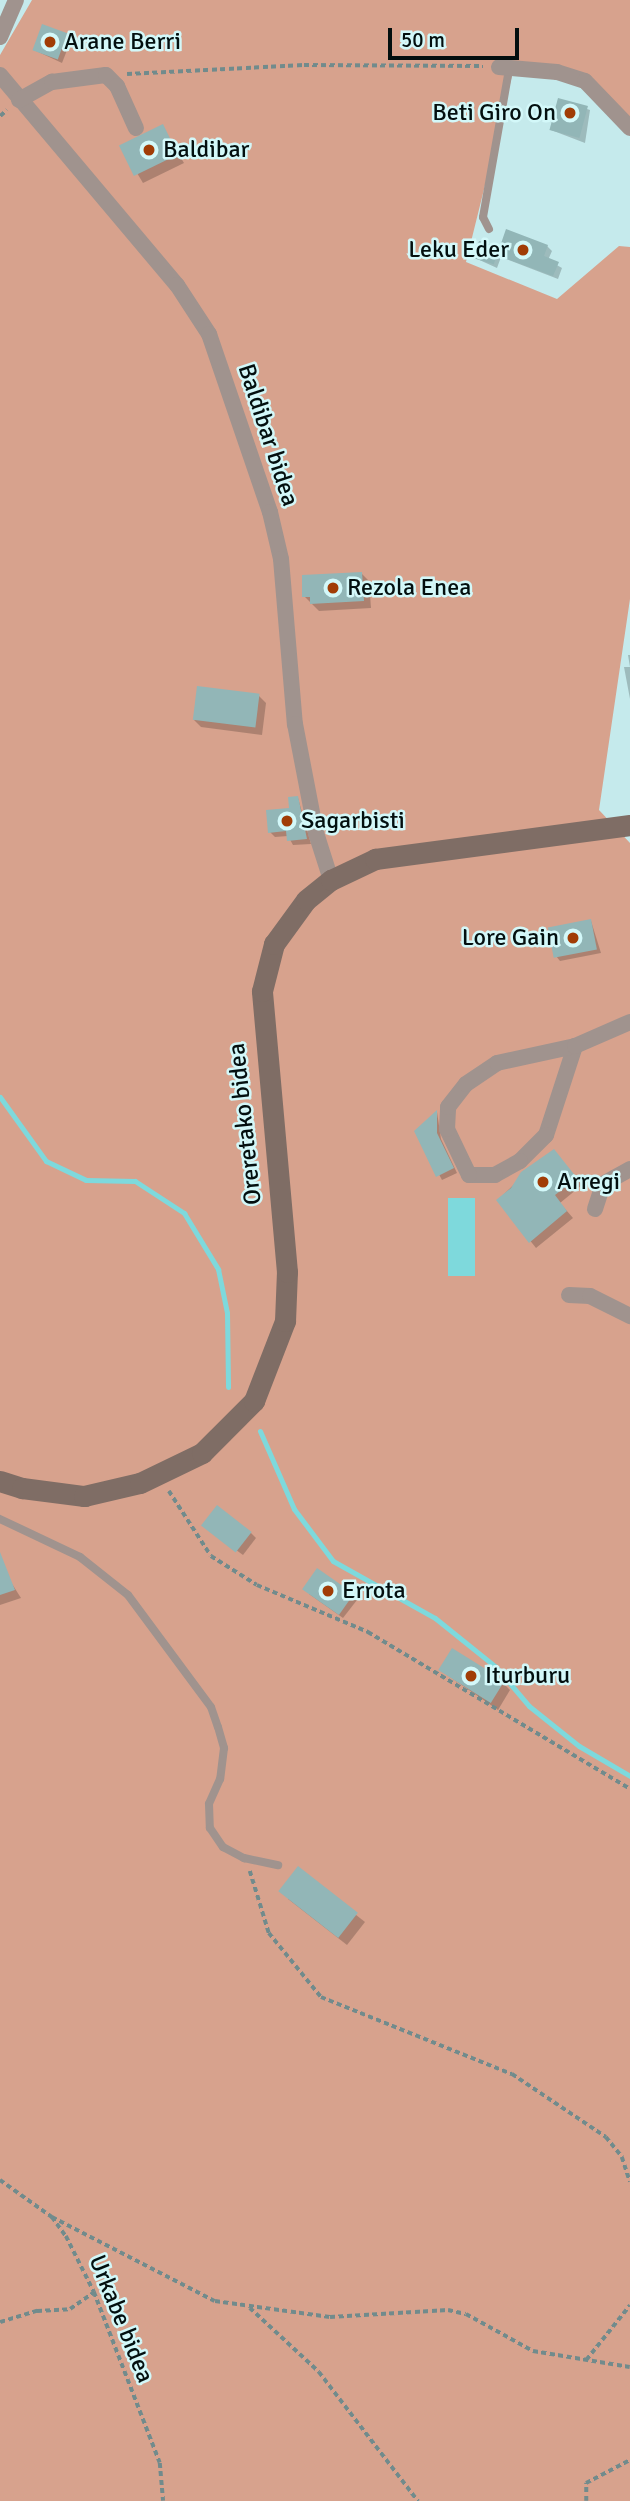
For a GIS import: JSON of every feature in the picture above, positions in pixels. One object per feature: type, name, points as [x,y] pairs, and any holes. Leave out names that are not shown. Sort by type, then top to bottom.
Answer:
[{"type":"main road","name":"Oreretako bidea","points":[[0,1480],[22,1489],[83,1496],[160,1477],[202,1453],[254,1401],[285,1321],[286,1272],[262,991],[274,944],[286,925],[331,880],[374,859],[422,850],[630,825]]},
{"type":"street","points":[[0,37],[16,0]]},
{"type":"street","points":[[504,68],[557,72],[586,81],[630,128]]},
{"type":"street","name":"Baldibar bidea","points":[[0,75],[177,285],[220,361],[281,559],[295,724],[316,833],[331,880]]},
{"type":"street","points":[[19,100],[52,82],[106,75],[117,86],[136,128]]},
{"type":"street","points":[[575,1046],[546,1135],[520,1161],[495,1175],[469,1175],[447,1129],[448,1107],[455,1095],[497,1063],[575,1046],[630,1022]]},
{"type":"street","points":[[595,1209],[603,1184],[630,1169]]},
{"type":"street","points":[[569,1295],[590,1296],[630,1316]]},
{"type":"lane","points":[[489,229],[483,217],[504,68]]},
{"type":"lane","points":[[0,1519],[80,1557],[128,1595],[211,1707],[224,1748],[220,1779],[209,1804],[210,1828],[223,1847],[244,1858],[278,1865]]},
{"type":"path","points":[[106,75],[304,65],[504,68]]},
{"type":"path","points":[[160,1477],[211,1556],[257,1586],[368,1632],[630,1789]]},
{"type":"path","points":[[244,1858],[255,1879],[261,1915],[270,1933],[321,1997],[512,2074],[606,2137],[622,2157],[630,2182]]},
{"type":"path","name":"Urkabe bidea","points":[[0,2180],[52,2217],[94,2292],[160,2463],[163,2501]]},
{"type":"path","points":[[52,2217],[215,2301],[330,2317],[448,2310],[466,2314],[533,2351],[630,2367]]},
{"type":"path","points":[[0,2322],[37,2311],[70,2309],[94,2292]]},
{"type":"path","points":[[586,2361],[630,2305]]},
{"type":"path","points":[[249,2307],[319,2372],[418,2501]]},
{"type":"path","points":[[586,2501],[586,2483],[630,2460]]},
{"type":"shaded area","points":[[32,0],[630,0],[630,121],[578,79],[513,72],[466,262],[557,299],[619,246],[630,247],[630,599],[599,810],[630,843],[630,2501],[0,2501],[0,55]]},
{"type":"water","points":[[448,1198],[475,1198],[475,1276],[448,1276]]},
{"type":"building","name":"Arane Berri","points":[[42,24],[67,33],[58,60],[32,50]]},
{"type":"building","name":"Beti Giro On","points":[[558,98],[588,106],[579,138],[549,130]]},
{"type":"building","name":"Baldibar","points":[[163,124],[178,155],[134,176],[119,145]]},
{"type":"building","name":"Leku Eder","points":[[506,229],[548,245],[544,256],[559,262],[553,276],[497,255]]},
{"type":"building","points":[[479,241],[499,247],[494,264],[474,258]]},
{"type":"building","name":"Rezola Enea","points":[[362,572],[364,601],[310,604],[310,597],[302,597],[302,575]]},
{"type":"building","points":[[197,686],[260,694],[255,727],[193,720]]},
{"type":"building","name":"Sagarbisti","points":[[298,796],[307,839],[287,841],[286,831],[268,833],[266,810],[289,808],[288,797]]},
{"type":"building","name":"Lore Gain","points":[[591,919],[597,949],[554,958],[548,927]]},
{"type":"building","points":[[437,1110],[437,1133],[454,1168],[436,1177],[414,1131]]},
{"type":"building","points":[[554,1149],[577,1178],[555,1195],[567,1211],[529,1243],[496,1200],[511,1188],[521,1172]]},
{"type":"building","points":[[217,1505],[252,1532],[236,1553],[201,1525]]},
{"type":"building","points":[[0,1552],[15,1590],[0,1595]]},
{"type":"building","name":"Errota","points":[[317,1568],[354,1594],[339,1615],[302,1589]]},
{"type":"building","name":"Iturburu","points":[[452,1648],[505,1681],[491,1703],[438,1670]]},
{"type":"building","points":[[298,1866],[358,1913],[338,1938],[278,1891]]},
{"type":"waterway","points":[[0,1097],[46,1161],[86,1180],[135,1181],[184,1213],[218,1269],[227,1313],[228,1387]]},
{"type":"waterway","points":[[260,1431],[294,1509],[333,1561],[435,1618],[496,1667],[529,1706],[579,1746],[630,1776]]},
{"type":"place","name":"Arane Berri","points":[[50,42]]},
{"type":"place","name":"Beti Giro On","points":[[570,113]]},
{"type":"place","name":"Baldibar","points":[[149,150]]},
{"type":"place","name":"Leku Eder","points":[[523,250]]},
{"type":"place","name":"Rezola Enea","points":[[333,588]]},
{"type":"place","name":"Sagarbisti","points":[[287,821]]},
{"type":"place","name":"Lore Gain","points":[[573,938]]},
{"type":"place","name":"Arregi","points":[[543,1182]]},
{"type":"place","name":"Errota","points":[[328,1591]]},
{"type":"place","name":"Iturburu","points":[[471,1676]]}]
